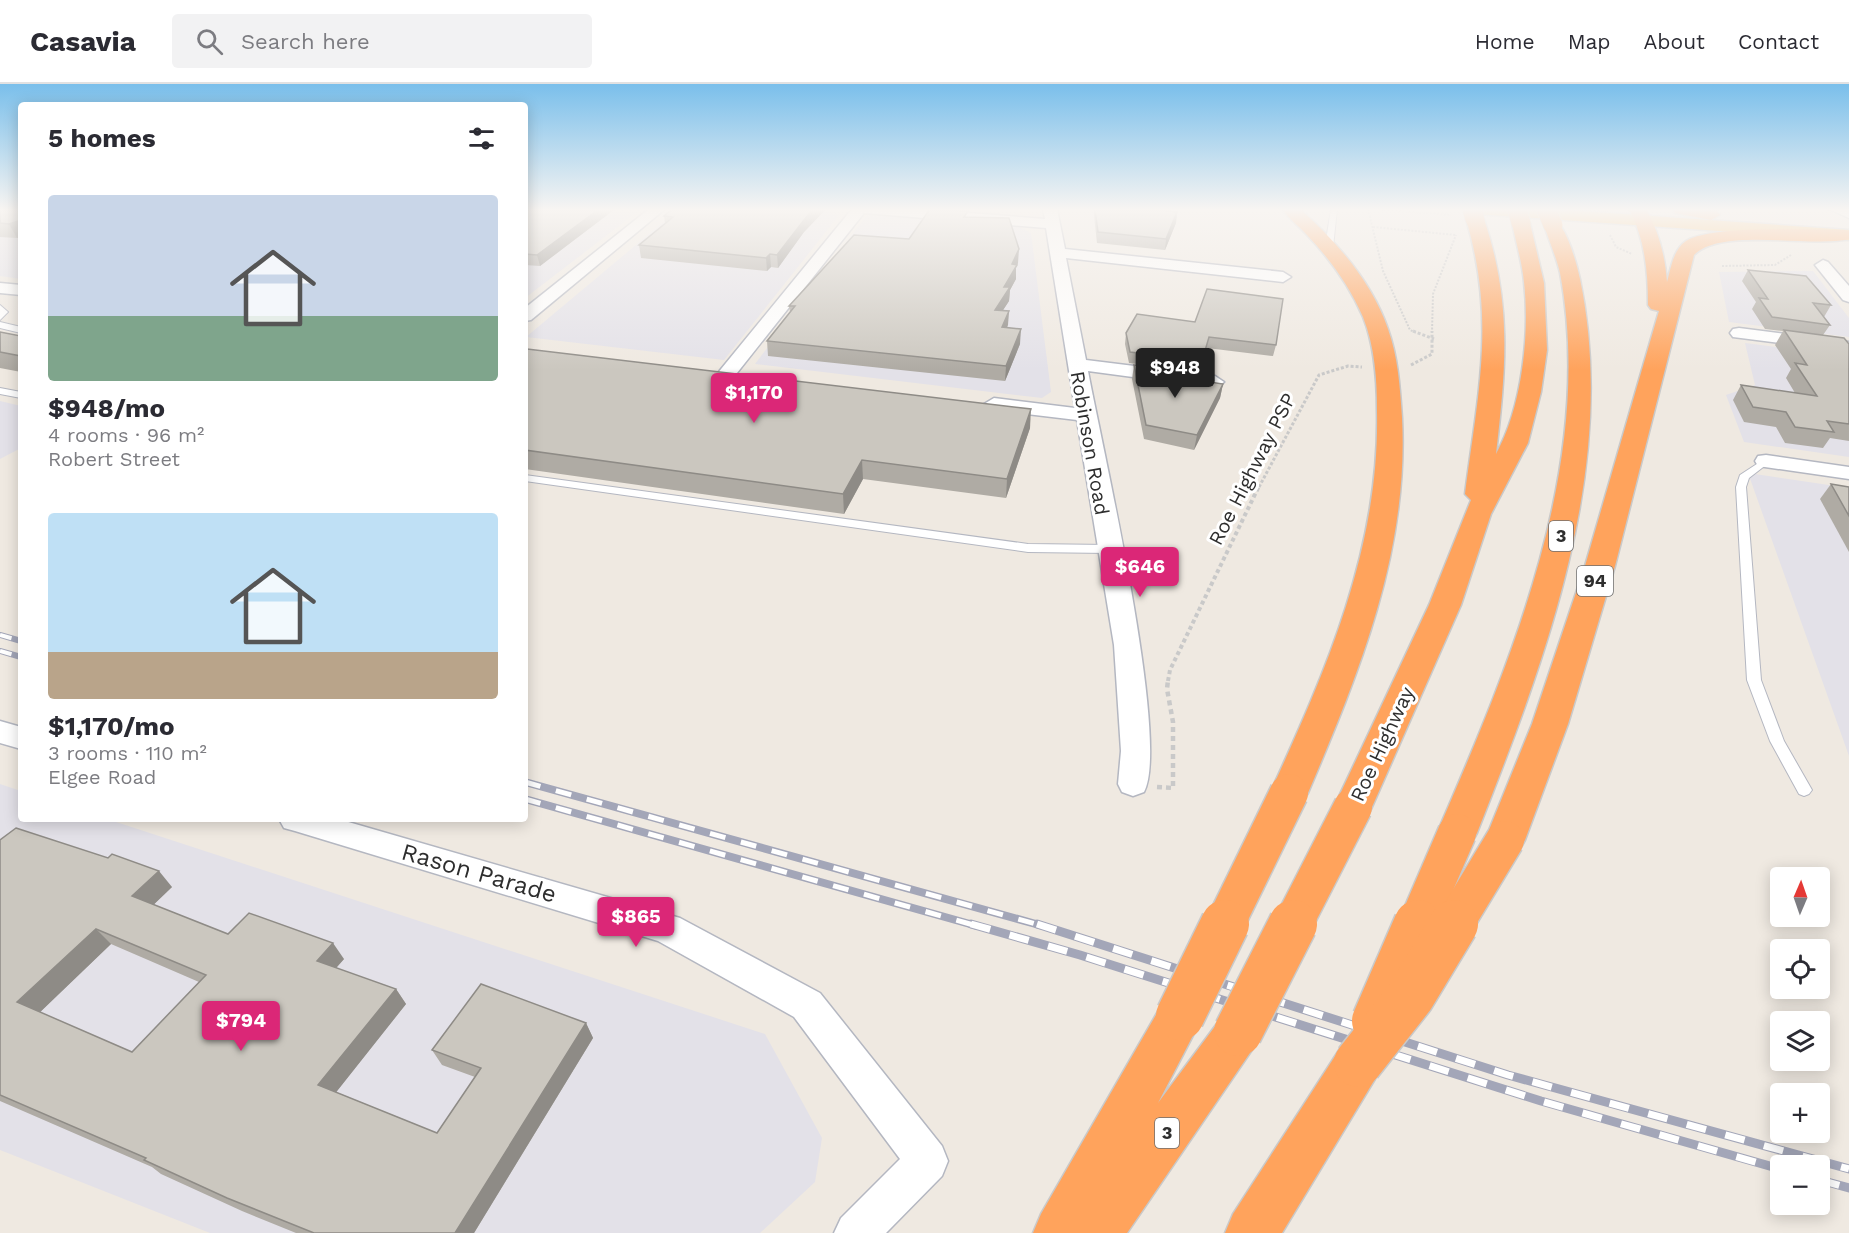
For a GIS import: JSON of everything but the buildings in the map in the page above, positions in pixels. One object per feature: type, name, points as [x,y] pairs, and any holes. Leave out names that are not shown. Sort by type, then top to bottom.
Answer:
[{"type":"highway","points":[[1060,1233],[1180,1016],[1289,792],[1322,719],[1358,626],[1384,526],[1390,474],[1391,414],[1382,347],[1370,309],[1339,263]]},
{"type":"highway","points":[[1477,514],[1496,360],[1494,298],[1488,263]]},
{"type":"highway","name":"Roe Highway","points":[[1095,1233],[1238,1032],[1353,807],[1445,605],[1477,514],[1515,442],[1529,392],[1536,350],[1534,283],[1529,263]]},
{"type":"highway","name":"3","points":[[1252,1233],[1358,1062],[1505,719],[1538,623],[1562,529],[1580,408],[1577,318],[1566,263]]},
{"type":"highway","points":[[1657,263],[1659,352]]},
{"type":"highway","name":"94","points":[[1358,1062],[1410,997],[1504,840],[1550,724],[1600,566],[1659,352],[1681,263]]},
{"type":"street","points":[[528,314],[591,263]]},
{"type":"street","points":[[726,374],[816,263]]},
{"type":"street","name":"Robinson Road","points":[[1060,263],[1133,695],[1136,752],[1133,784]]},
{"type":"street","points":[[1161,263],[1283,277]]},
{"type":"street","points":[[1823,265],[1849,297]]},
{"type":"street","points":[[0,288],[18,290]]},
{"type":"street","points":[[1740,333],[1849,347]]},
{"type":"street","points":[[1076,363],[1215,382]]},
{"type":"street","points":[[703,371],[749,376]]},
{"type":"street","points":[[980,403],[1084,415]]},
{"type":"street","points":[[1766,461],[1849,473]]},
{"type":"street","points":[[0,732],[18,737]]},
{"type":"street","name":"Rason Parade","points":[[305,822],[668,929],[807,1005],[927,1161],[856,1233]]},
{"type":"lane","points":[[0,308],[4,312],[0,317]]},
{"type":"lane","points":[[0,326],[18,329]]},
{"type":"lane","points":[[0,391],[18,394]]},
{"type":"lane","points":[[1766,461],[1744,477],[1741,487],[1754,680],[1777,741],[1804,790]]},
{"type":"lane","points":[[528,477],[1028,549],[1109,549]]},
{"type":"path","points":[[1381,263],[1410,330],[1434,339]]},
{"type":"path","points":[[1402,366],[1425,360],[1432,354],[1433,294],[1445,263]]},
{"type":"path","name":"Roe Highway PSP","points":[[1133,784],[1173,788],[1173,722],[1167,689],[1170,670],[1244,514],[1310,387],[1319,375],[1325,372],[1348,366],[1362,366]]},
{"type":"shaded area","points":[[0,263],[18,263],[18,279],[0,276]]},
{"type":"shaded area","points":[[528,263],[571,263],[528,296]]},
{"type":"shaded area","points":[[615,263],[801,263],[724,360],[528,337]]},
{"type":"shaded area","points":[[831,263],[1035,263],[1051,392],[1042,398],[755,364]]},
{"type":"shaded area","points":[[1813,271],[1849,318],[1849,337],[1729,322],[1719,272]]},
{"type":"shaded area","points":[[1745,343],[1849,356],[1849,457],[1744,442],[1726,395],[1755,385]]},
{"type":"shaded area","points":[[0,401],[18,405],[18,450],[0,459]]},
{"type":"shaded area","points":[[1748,473],[1849,488],[1849,756]]},
{"type":"shaded area","points":[[0,784],[18,790],[18,822],[116,822],[765,1034],[822,1138],[815,1182],[760,1233],[210,1233],[0,1150]]},
{"type":"railway","points":[[0,635],[18,640]]},
{"type":"railway","points":[[0,651],[18,656]]},
{"type":"railway","points":[[528,783],[1043,926]]},
{"type":"railway","points":[[528,800],[977,926]]},
{"type":"railway","points":[[971,924],[1080,955],[1541,1101],[1770,1166]]},
{"type":"railway","points":[[1037,924],[1508,1075],[1849,1169]]},
{"type":"railway","points":[[1830,1183],[1849,1188]]}]
